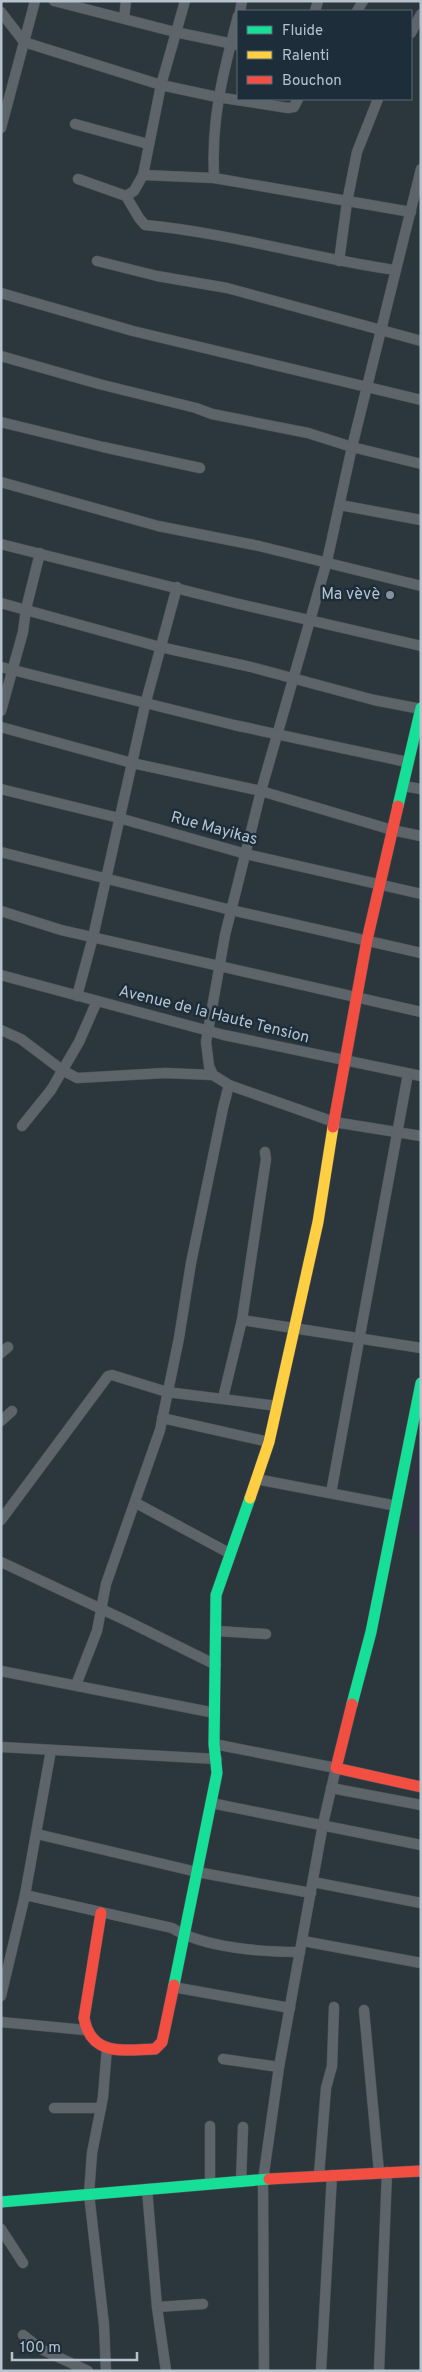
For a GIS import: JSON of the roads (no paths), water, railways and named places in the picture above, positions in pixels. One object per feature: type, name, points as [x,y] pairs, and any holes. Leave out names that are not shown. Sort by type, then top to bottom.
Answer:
[{"type":"main road","points":[[101,1913],[84,2018],[85,2030],[92,2042],[107,2047],[155,2049],[162,2042],[217,1773],[214,1744],[216,1595],[268,1442],[277,1406],[318,1222],[344,1062],[379,885],[420,711]]},
{"type":"main road","points":[[421,1383],[371,1632],[336,1768],[421,1787]]},
{"type":"main road","points":[[1,2202],[319,2175],[421,2171]]},
{"type":"street","points":[[1,128],[4,109],[35,1]]},
{"type":"street","points":[[54,1],[175,32],[235,44]]},
{"type":"street","points":[[124,18],[126,1]]},
{"type":"street","points":[[126,196],[134,191],[143,175],[161,85],[185,1]]},
{"type":"street","points":[[1,12],[24,42],[161,85],[217,98],[291,108],[296,105],[298,100]]},
{"type":"street","points":[[412,31],[421,14]]},
{"type":"street","points":[[214,178],[212,144],[217,98],[235,44],[237,25]]},
{"type":"street","points":[[338,261],[347,202],[360,141],[378,100]]},
{"type":"street","points":[[75,124],[148,144]]},
{"type":"street","points":[[213,1075],[207,1054],[207,1030],[231,910],[261,792],[312,621],[366,387],[421,169]]},
{"type":"street","points":[[143,175],[214,178],[411,212]]},
{"type":"street","points":[[78,179],[126,196],[145,225],[395,270]]},
{"type":"street","points":[[97,261],[157,276],[227,288],[421,341]]},
{"type":"street","points":[[1,293],[133,331],[421,400]]},
{"type":"street","points":[[1,356],[99,384],[196,408],[212,414],[308,432],[352,447],[421,464]]},
{"type":"street","points":[[1,422],[102,447],[200,468]]},
{"type":"street","points":[[1,482],[158,526],[219,536],[327,561],[421,586]]},
{"type":"street","points":[[340,505],[421,520]]},
{"type":"street","points":[[1,544],[421,646]]},
{"type":"street","points":[[1,711],[24,632],[26,609],[40,553]]},
{"type":"street","points":[[78,996],[145,704],[176,587]]},
{"type":"street","points":[[1,603],[160,647],[251,667],[420,711]]},
{"type":"street","points":[[1,667],[145,704],[278,735],[407,762]]},
{"type":"street","points":[[1,727],[132,763],[261,792],[392,830],[421,836]]},
{"type":"street","points":[[403,786],[421,789]]},
{"type":"street","name":"Rue Mayikas","points":[[1,789],[119,818],[246,854],[421,894]]},
{"type":"street","points":[[1,852],[321,932],[368,940],[421,953]]},
{"type":"street","points":[[1,912],[93,937],[219,965],[357,999],[421,1012]]},
{"type":"street","name":"Avenue de la Haute Tension","points":[[1,975],[207,1030],[344,1062],[421,1076]]},
{"type":"street","points":[[22,1126],[52,1090],[79,1042],[97,1001]]},
{"type":"street","points":[[1,1030],[34,1047],[70,1075],[85,1079],[165,1073],[213,1075],[230,1085],[334,1122],[421,1136]]},
{"type":"street","points":[[331,1493],[358,1338],[399,1132],[408,1074]]},
{"type":"street","points":[[76,1685],[97,1631],[106,1584],[157,1443],[179,1338],[191,1263],[221,1117],[230,1085]]},
{"type":"street","points":[[224,1398],[242,1320],[266,1159],[265,1152]]},
{"type":"street","points":[[242,1320],[421,1348]]},
{"type":"street","points":[[1,1520],[108,1376],[167,1392],[277,1406]]},
{"type":"street","points":[[1,1421],[12,1411]]},
{"type":"street","points":[[162,1418],[268,1442]]},
{"type":"street","points":[[256,1478],[397,1506]]},
{"type":"street","points":[[136,1503],[229,1553]]},
{"type":"street","points":[[1,1562],[216,1665]]},
{"type":"street","points":[[217,1631],[266,1634]]},
{"type":"street","points":[[1,1671],[214,1713]]},
{"type":"street","points":[[214,1744],[336,1768],[323,1824],[279,2067],[263,2180],[264,2371]]},
{"type":"street","points":[[1,1747],[216,1759]]},
{"type":"street","points":[[1,1996],[25,1895],[51,1750]]},
{"type":"street","points":[[331,1788],[421,1805]]},
{"type":"street","points":[[210,1803],[421,1845]]},
{"type":"street","points":[[37,1834],[197,1872],[421,1903]]},
{"type":"street","points":[[25,1895],[172,1928],[184,1936],[266,1952],[300,1952]]},
{"type":"street","points":[[303,1941],[421,1963]]},
{"type":"street","points":[[173,1987],[290,2008]]},
{"type":"street","points":[[319,2175],[326,2088],[332,2066],[334,2007]]},
{"type":"street","points":[[364,2010],[383,2172],[379,2371]]},
{"type":"street","points":[[1,2022],[85,2030]]},
{"type":"street","points":[[106,2371],[104,2325],[89,2194],[92,2153],[101,2108],[107,2047]]},
{"type":"street","points":[[223,2059],[279,2067]]},
{"type":"street","points":[[54,2108],[101,2108]]},
{"type":"street","points":[[210,2126],[210,2184]]},
{"type":"street","points":[[241,2182],[243,2127]]},
{"type":"street","points":[[321,2371],[332,2175]]},
{"type":"street","points":[[147,2189],[157,2307],[166,2371]]},
{"type":"street","points":[[1,2229],[23,2263]]},
{"type":"street","points":[[157,2307],[204,2304]]},
{"type":"street","points":[[23,2335],[41,2349],[88,2371]]},
{"type":"place","name":"Ma vèvè","points":[[390,595]]}]
